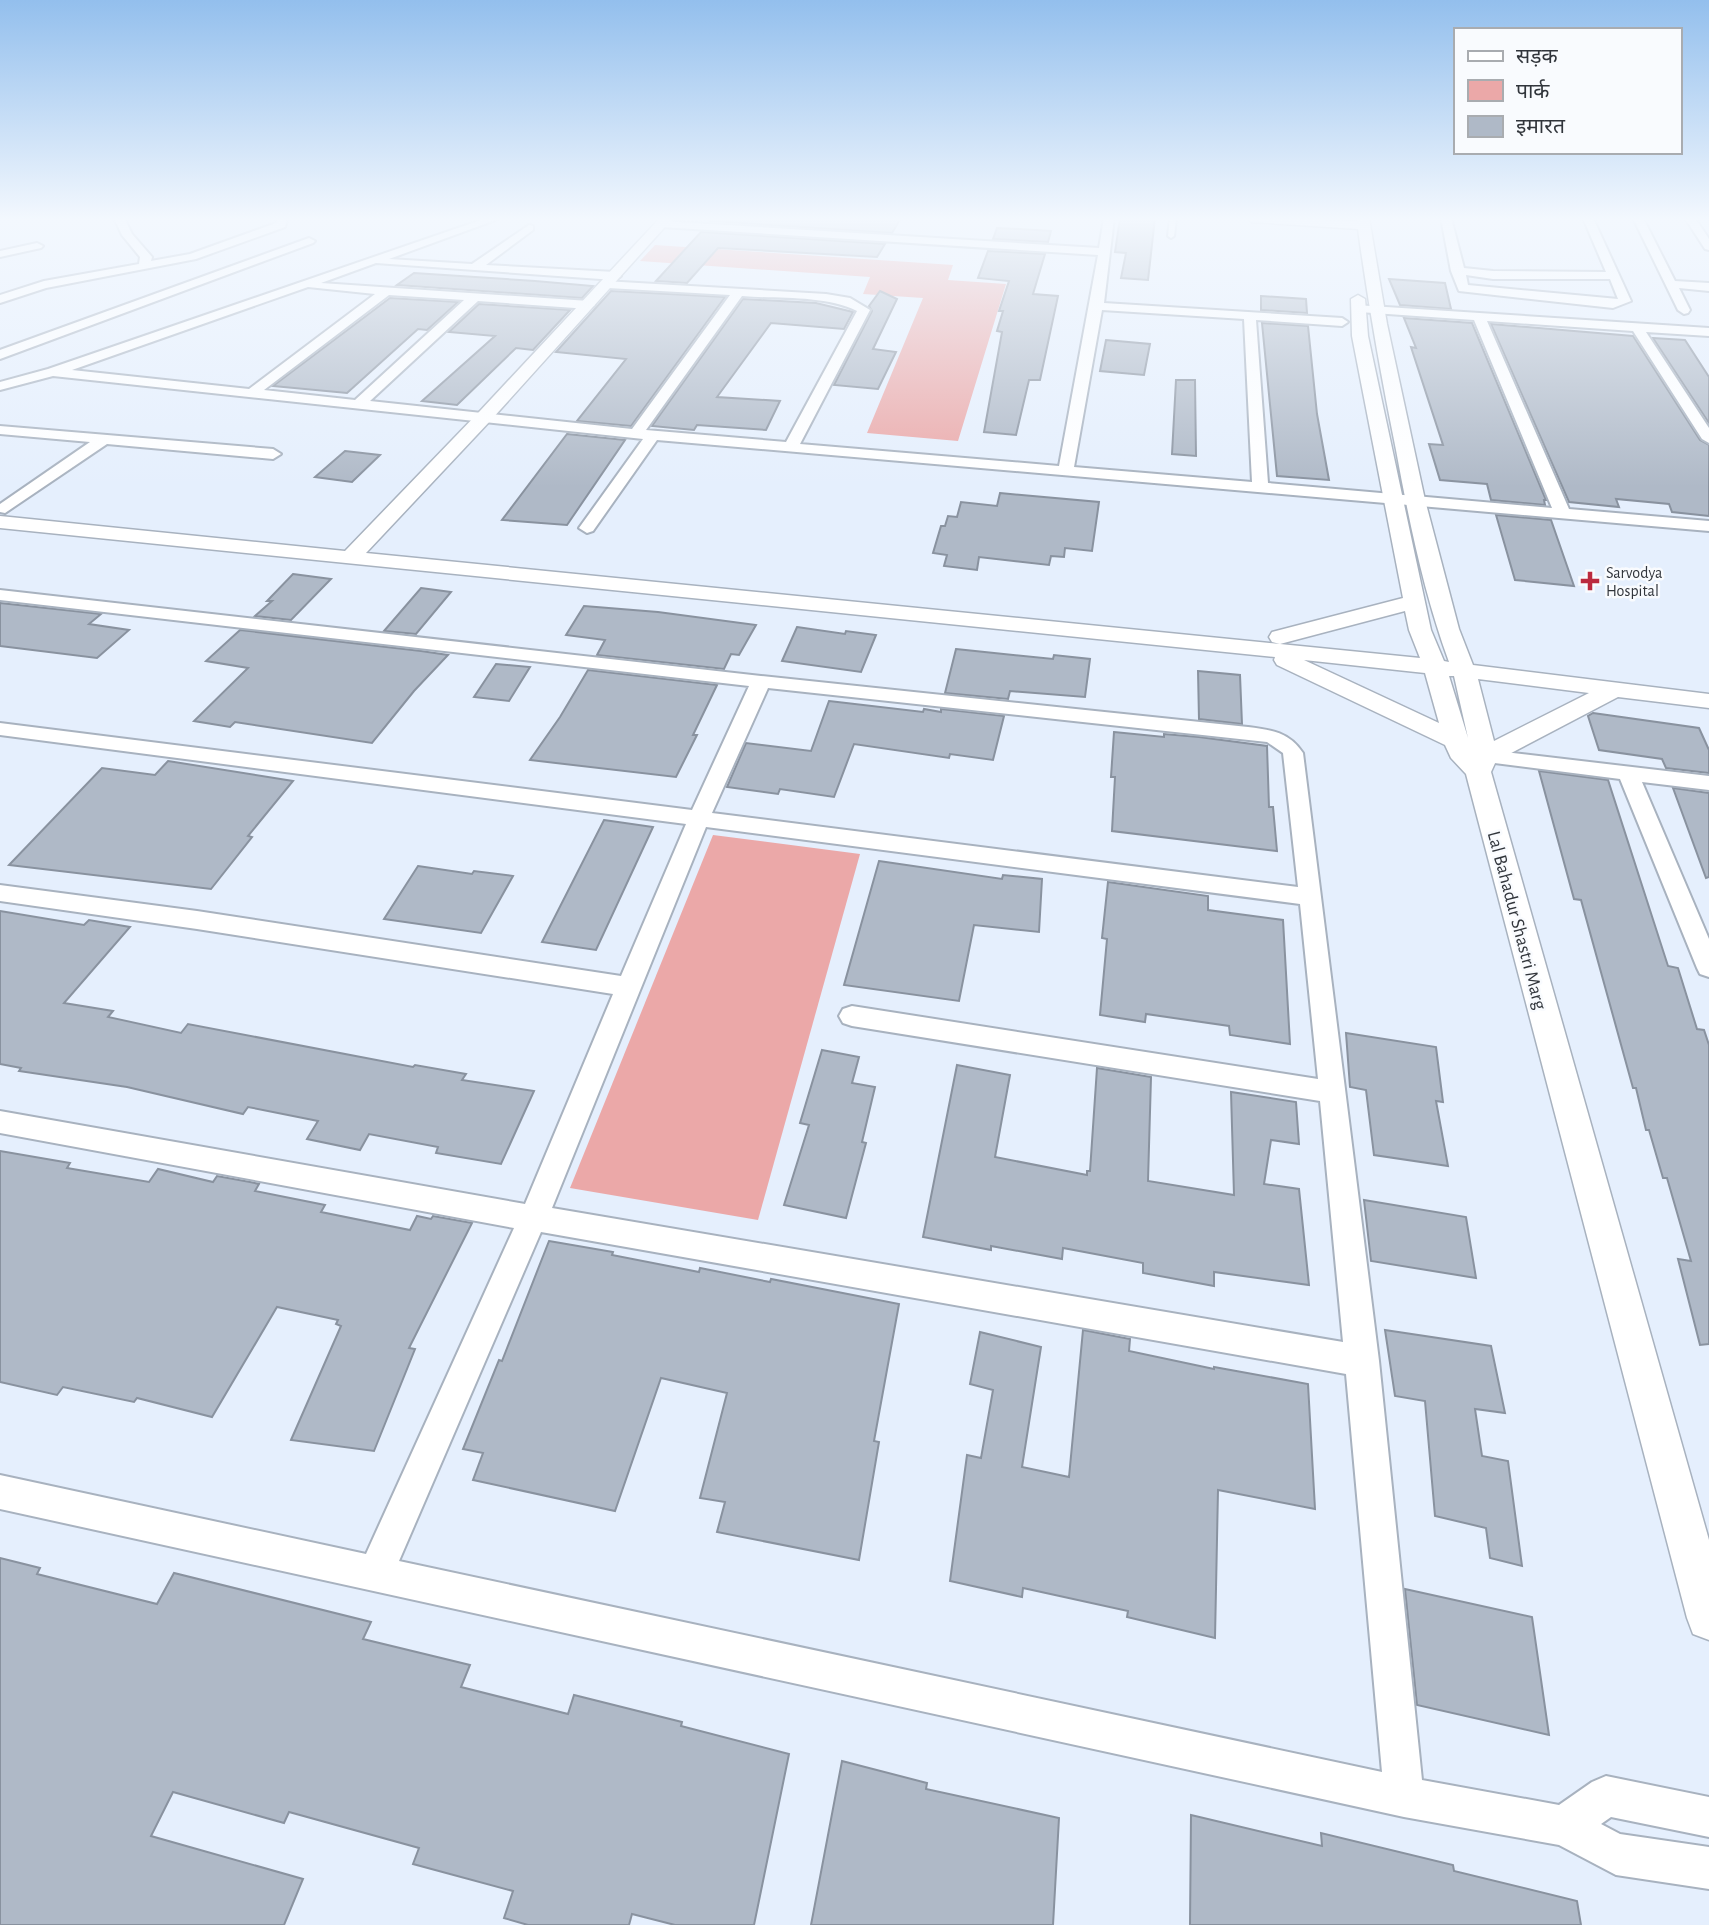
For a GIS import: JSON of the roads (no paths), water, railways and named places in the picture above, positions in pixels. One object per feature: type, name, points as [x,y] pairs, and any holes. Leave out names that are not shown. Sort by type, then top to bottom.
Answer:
[{"type":"street","points":[[0,355],[123,308]]},
{"type":"street","points":[[0,386],[53,372],[234,308]]},
{"type":"street","points":[[253,392],[364,308]]},
{"type":"street","points":[[359,404],[463,308]]},
{"type":"street","points":[[357,550],[586,308]]},
{"type":"street","points":[[587,528],[729,308]]},
{"type":"street","points":[[791,446],[864,310],[860,308]]},
{"type":"street","points":[[1066,470],[1097,308]]},
{"type":"street","points":[[1123,308],[1342,322]]},
{"type":"street","points":[[1470,755],[1420,630],[1360,337],[1368,309],[1709,332]]},
{"type":"street","name":"Lal Bahadur Shastri Marg","points":[[1368,309],[1448,629],[1461,661],[1470,755],[1709,1618]]},
{"type":"street","points":[[1250,317],[1260,488]]},
{"type":"street","points":[[1479,317],[1563,514]]},
{"type":"street","points":[[1637,327],[1689,394],[1709,439]]},
{"type":"street","points":[[0,366],[37,376]]},
{"type":"street","points":[[53,372],[645,434],[1709,526]]},
{"type":"street","points":[[0,430],[272,454]]},
{"type":"street","points":[[2,512],[103,440]]},
{"type":"street","points":[[2,512],[199,535],[919,608],[1461,661],[1709,682]]},
{"type":"street","points":[[0,596],[1280,738],[1293,754],[1311,897],[1363,1361],[1404,1797]]},
{"type":"street","points":[[1273,643],[1414,601]]},
{"type":"street","points":[[1273,643],[1470,755],[1709,783]]},
{"type":"street","points":[[1461,661],[1615,689],[1709,701]]},
{"type":"street","points":[[375,1574],[533,1218],[699,818],[761,682]]},
{"type":"street","points":[[1470,755],[1615,689]]},
{"type":"street","points":[[0,729],[1311,897]]},
{"type":"street","points":[[1628,773],[1709,968]]},
{"type":"street","points":[[0,893],[197,920],[629,987]]},
{"type":"street","points":[[852,1016],[1332,1092]]},
{"type":"street","points":[[0,1122],[533,1218],[1363,1361]]},
{"type":"street","points":[[0,1492],[1404,1797],[1564,1826],[1616,1854],[1709,1868]]},
{"type":"street","points":[[1564,1826],[1606,1796],[1709,1817]]},
{"type":"place","name":"Sarvodya Hospital","points":[[1590,581]]}]
